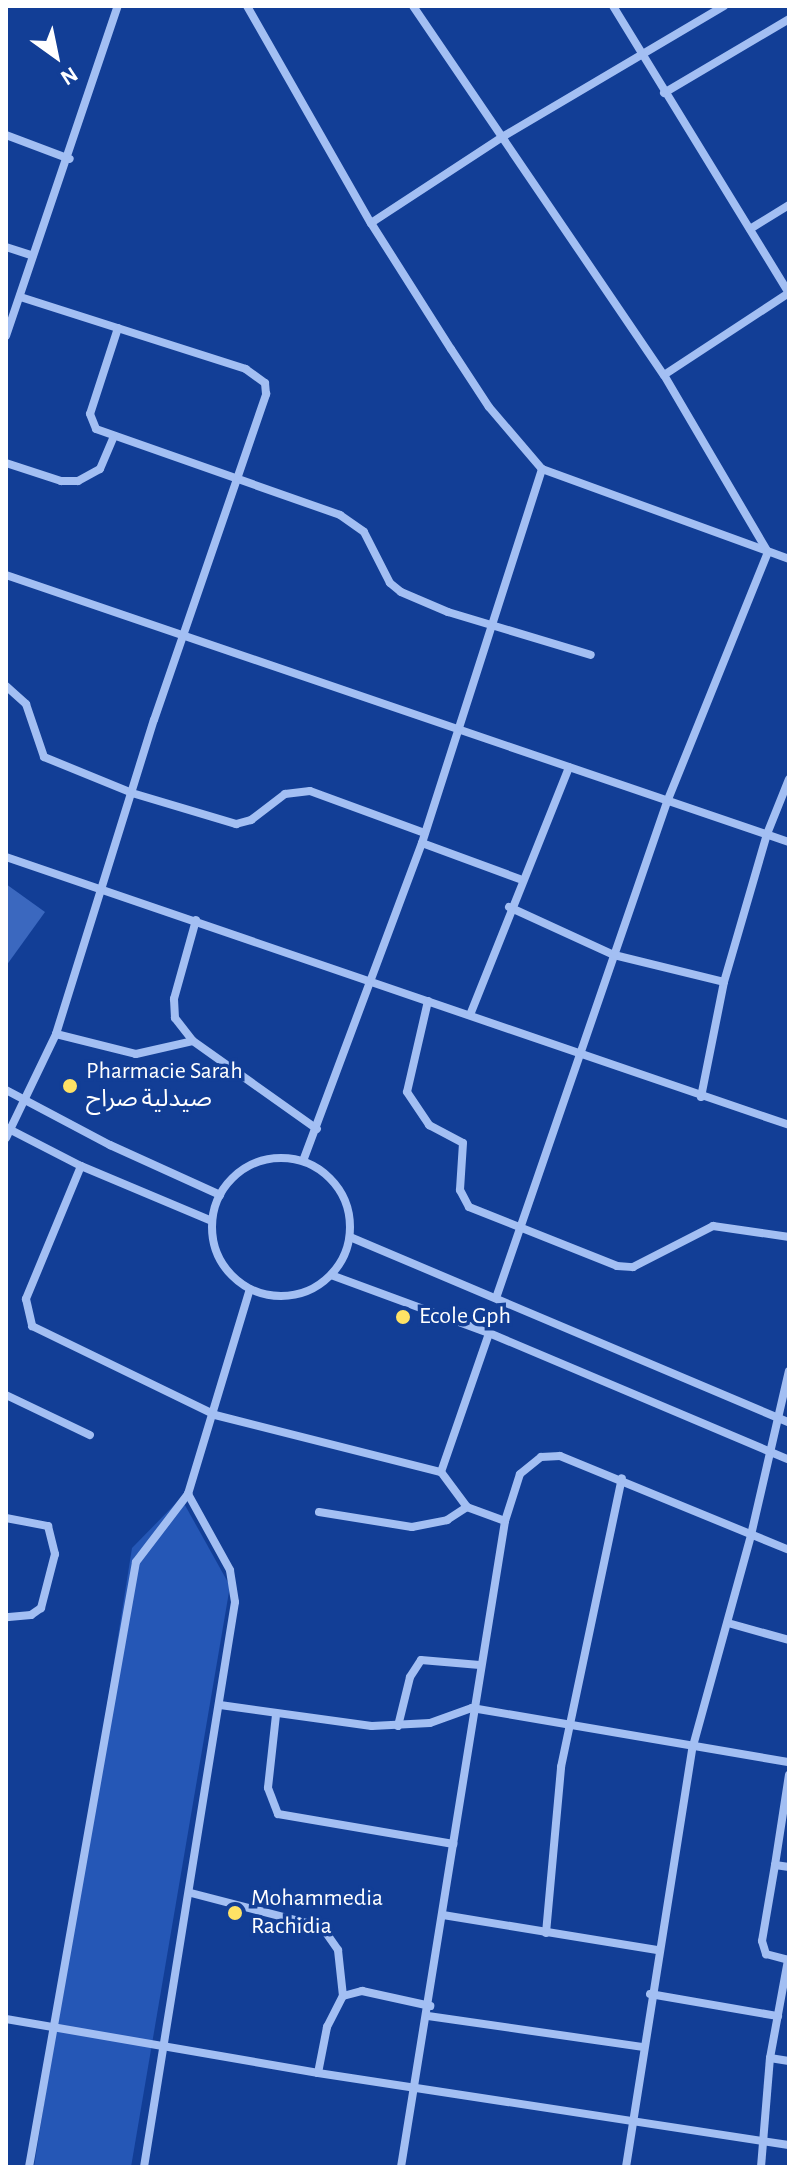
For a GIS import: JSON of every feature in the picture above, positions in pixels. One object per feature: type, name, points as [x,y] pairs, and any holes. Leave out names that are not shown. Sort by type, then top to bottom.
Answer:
[{"type":"street","points":[[6,336],[70,159],[118,6]]},
{"type":"street","points":[[247,6],[371,223],[489,407],[542,469],[789,559]]},
{"type":"street","points":[[413,6],[664,375],[768,552]]},
{"type":"street","points":[[613,6],[789,293],[664,375]]},
{"type":"street","points":[[371,223],[504,136],[724,6]]},
{"type":"street","points":[[664,93],[789,19]]},
{"type":"street","points":[[6,135],[70,159]]},
{"type":"street","points":[[750,229],[789,205]]},
{"type":"street","points":[[6,247],[33,256]]},
{"type":"street","points":[[21,297],[246,369],[265,383],[238,480],[184,633],[56,1034],[26,1103],[7,1132],[212,1221]]},
{"type":"street","points":[[118,328],[90,414],[96,429],[113,438],[340,515],[364,532],[390,583],[401,592],[493,626],[591,655]]},
{"type":"street","points":[[6,463],[61,481],[78,481],[100,469],[113,438]]},
{"type":"street","points":[[303,1161],[372,984],[423,838],[542,469]]},
{"type":"street","points":[[496,1298],[667,802],[768,552]]},
{"type":"street","points":[[6,575],[184,633],[789,842]]},
{"type":"street","points":[[6,686],[26,704],[44,757],[132,793],[236,824],[251,820],[285,794],[310,791],[520,879]]},
{"type":"street","points":[[470,1015],[520,879],[569,767]]},
{"type":"street","points":[[701,1097],[724,982],[767,834],[789,779]]},
{"type":"street","points":[[6,857],[470,1015],[579,1056],[789,1125]]},
{"type":"street","points":[[509,907],[614,955],[724,982]]},
{"type":"street","points":[[196,920],[174,999],[175,1018],[193,1041],[317,1129]]},
{"type":"street","points":[[428,1001],[408,1070],[411,1105],[429,1125],[463,1143],[460,1190],[469,1207],[522,1226],[596,1260],[633,1267],[713,1226],[789,1237]]},
{"type":"street","points":[[56,1034],[136,1054],[193,1041]]},
{"type":"street","points":[[6,1090],[26,1103],[220,1195]]},
{"type":"street","points":[[284,1158],[303,1161],[320,1169],[345,1199],[350,1237],[331,1275],[293,1295],[250,1289],[221,1261],[212,1221],[220,1195],[231,1179],[255,1164],[284,1158]]},
{"type":"street","points":[[81,1166],[26,1299],[32,1326],[215,1415],[441,1472],[467,1507],[505,1521]]},
{"type":"street","points":[[350,1237],[789,1422]]},
{"type":"street","points":[[331,1275],[489,1333],[789,1460]]},
{"type":"street","points":[[29,2167],[136,1562],[188,1494],[215,1415],[250,1289]]},
{"type":"street","points":[[441,1472],[489,1333]]},
{"type":"street","points":[[626,2167],[657,1950],[693,1746],[751,1535],[789,1371]]},
{"type":"street","points":[[6,1395],[90,1435]]},
{"type":"street","points":[[413,2167],[402,2166],[430,2006],[472,1708],[512,1489],[541,1457],[570,1458],[789,1550]]},
{"type":"street","points":[[546,1933],[556,1799],[622,1478]]},
{"type":"street","points":[[144,2167],[191,1893],[235,1583],[188,1494]]},
{"type":"street","points":[[319,1512],[412,1527],[447,1520],[467,1507]]},
{"type":"street","points":[[6,1518],[48,1526],[55,1554],[41,1608],[31,1615],[6,1617]]},
{"type":"street","points":[[728,1623],[789,1640]]},
{"type":"street","points":[[398,1726],[410,1677],[421,1660],[480,1665]]},
{"type":"street","points":[[220,1705],[276,1715],[398,1726],[430,1723],[472,1708],[789,1762]]},
{"type":"street","points":[[276,1715],[268,1788],[278,1814],[453,1844]]},
{"type":"street","points":[[761,2167],[770,2058],[789,1960],[772,1958],[762,1948],[789,1775]]},
{"type":"street","points":[[775,1865],[789,1867]]},
{"type":"street","points":[[191,1893],[322,1927],[338,1950],[343,1996],[327,2027],[318,2073]]},
{"type":"street","points":[[443,1915],[657,1950]]},
{"type":"street","points":[[343,1996],[362,1991],[430,2006]]},
{"type":"street","points":[[650,1994],[778,2016]]},
{"type":"street","points":[[428,2016],[644,2047]]},
{"type":"street","points":[[6,2019],[416,2089],[635,2118],[789,2145]]},
{"type":"street","points":[[770,2058],[789,2061]]},
{"type":"shaded area","points":[[181,1498],[230,1586],[131,2167],[34,2167],[132,1548]]},
{"type":"building","points":[[6,884],[45,912],[6,966]]},
{"type":"place","name":"Pharmacie Sarah صيدلية صراح","points":[[70,1086]]},
{"type":"place","name":"Ecole Gph","points":[[403,1317]]},
{"type":"place","name":"Mohammedia Rachidia","points":[[235,1913]]}]
